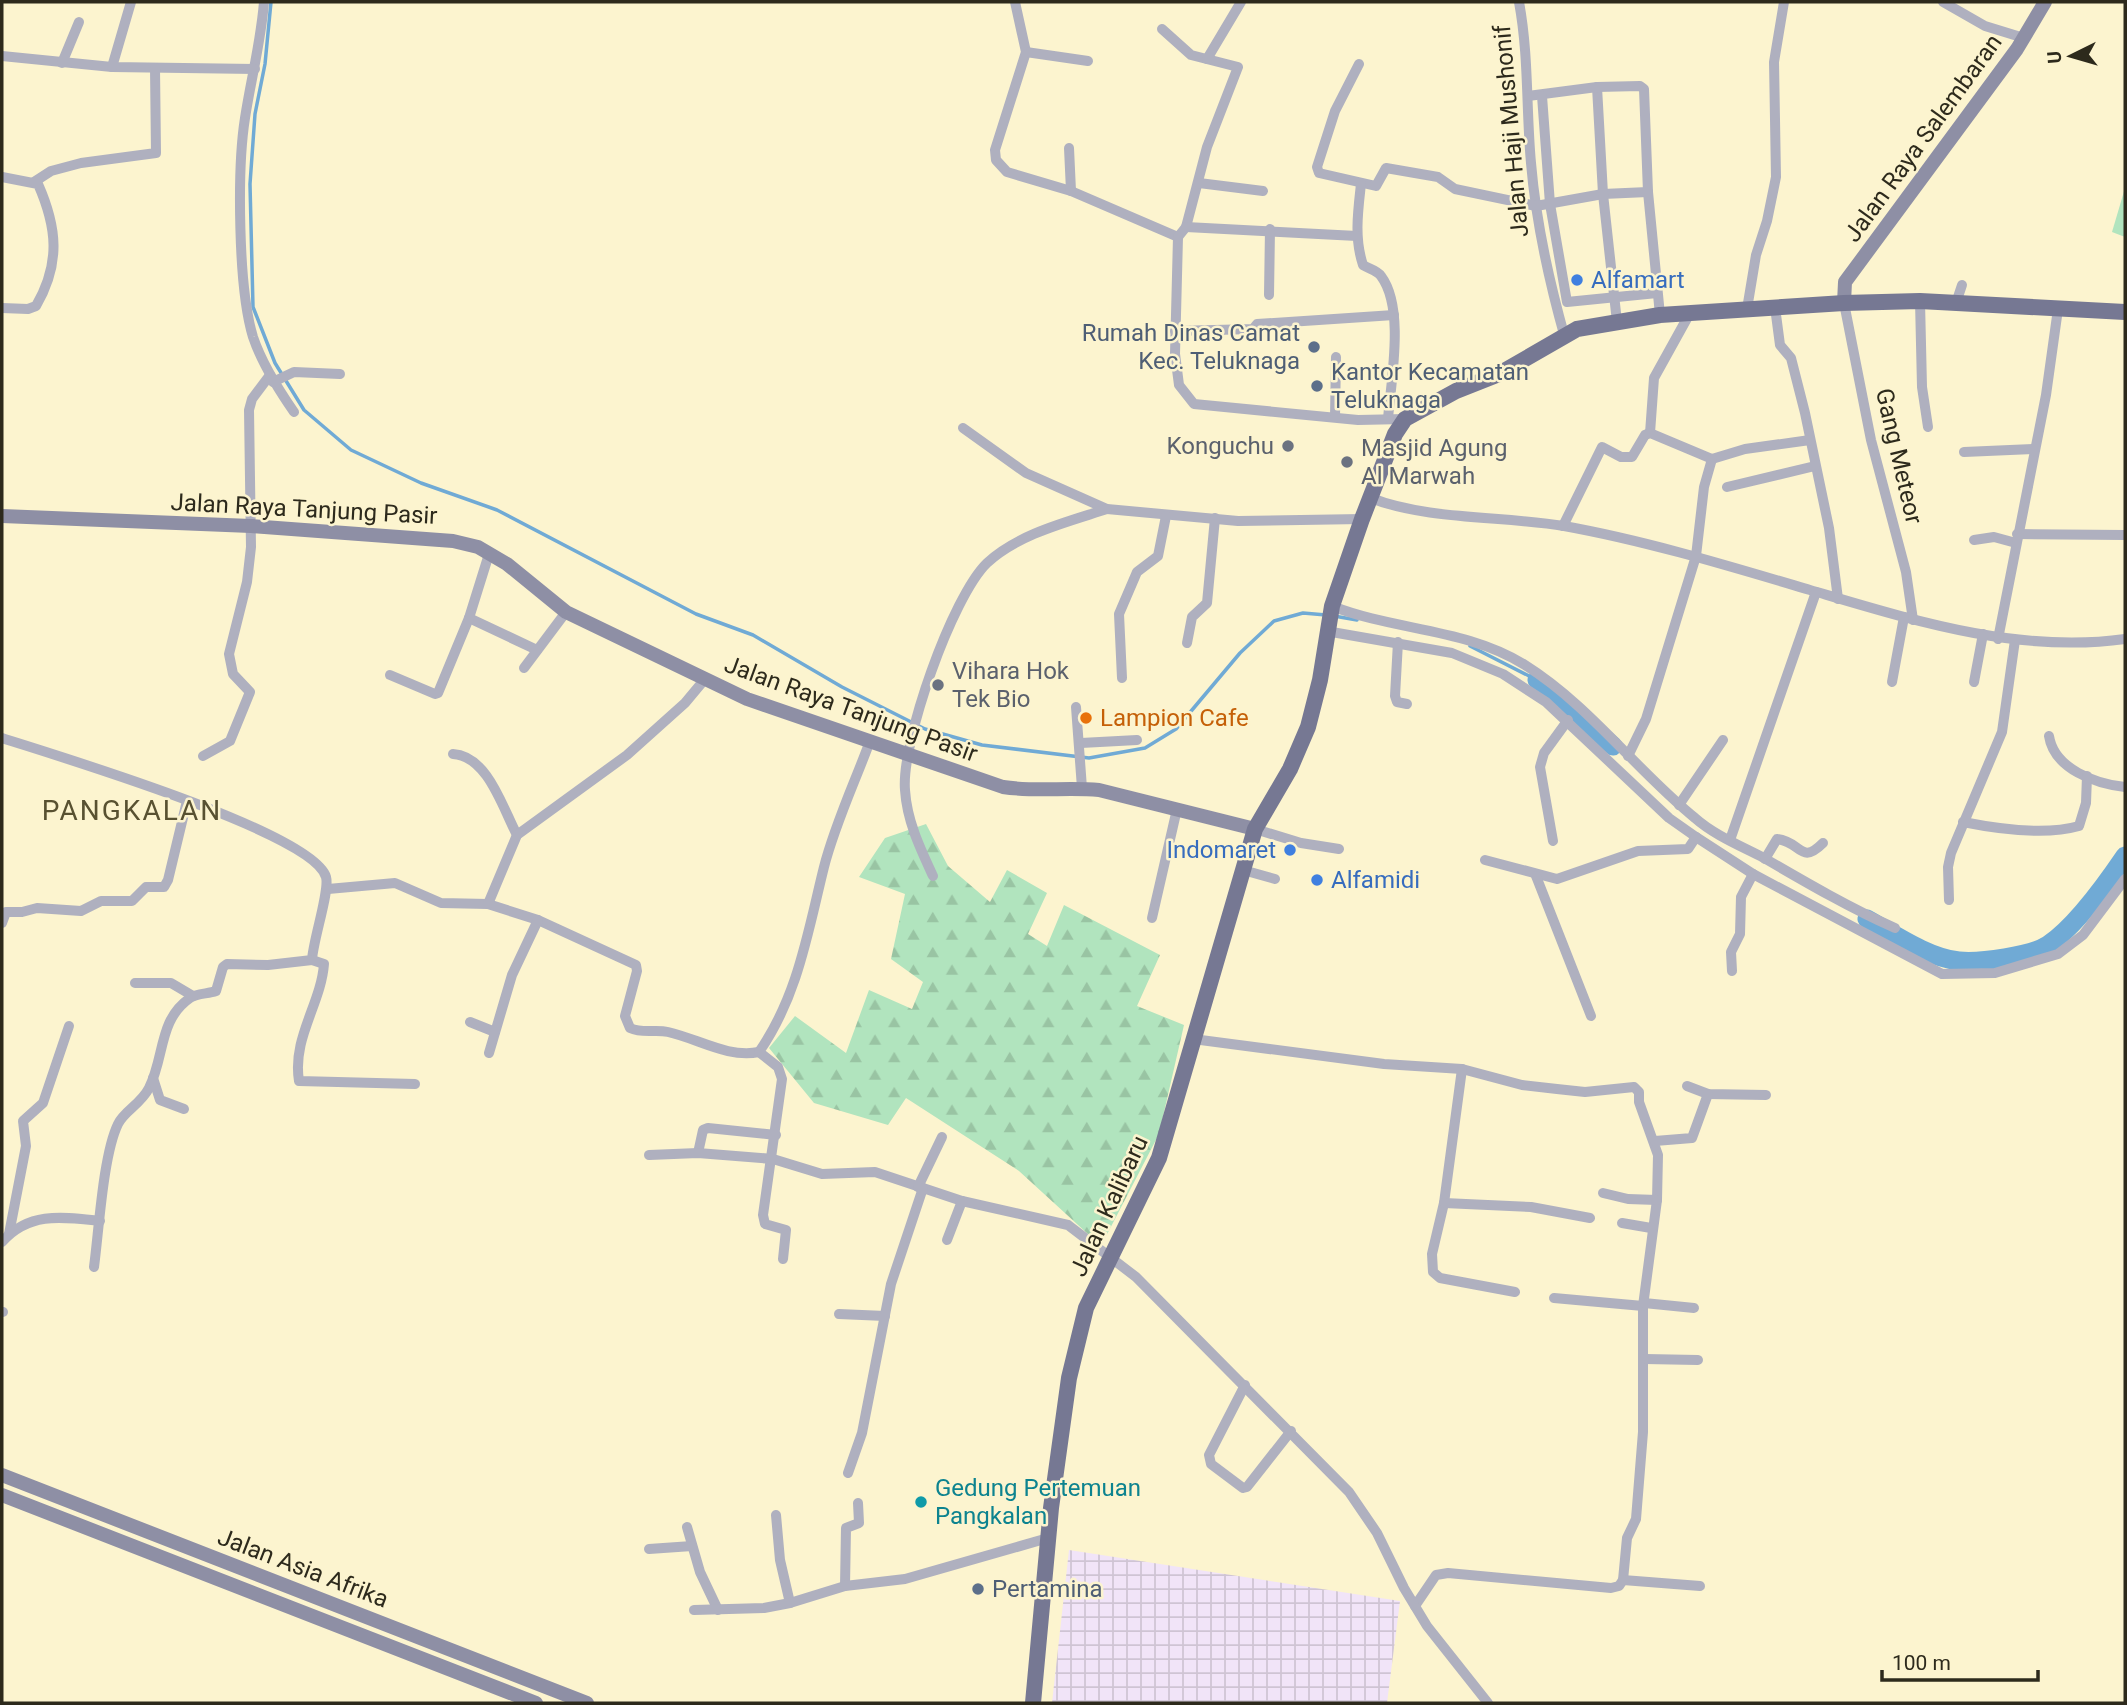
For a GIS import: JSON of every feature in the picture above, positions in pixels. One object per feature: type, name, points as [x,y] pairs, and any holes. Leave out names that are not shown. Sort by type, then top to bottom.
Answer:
[{"type":"main road","points":[[1405,419],[1456,391],[1499,374],[1577,329],[1660,315],[1844,303],[1920,302],[2125,313]]},
{"type":"main road","name":"Jalan Kalibaru","points":[[1032,1703],[1048,1538],[1069,1378],[1086,1308],[1159,1158],[1255,829],[1290,769],[1308,727],[1320,680],[1329,618],[1362,519],[1395,434],[1405,419]]},
{"type":"street","points":[[112,67],[131,2]]},
{"type":"street","points":[[264,2],[245,118],[242,160],[245,298],[254,340],[273,379],[294,412]]},
{"type":"street","points":[[1014,2],[1026,52],[995,150],[996,160],[1007,172],[1071,191],[1178,237]]},
{"type":"street","points":[[1207,59],[1241,2]]},
{"type":"street","name":"Jalan Haji Mushonif","points":[[1519,2],[1528,96],[1530,162],[1536,206],[1547,273],[1565,338]]},
{"type":"street","points":[[1747,309],[1756,255],[1768,221],[1776,177],[1774,62],[1784,2]]},
{"type":"street","points":[[1943,2],[1985,26],[2024,38]]},
{"type":"street","name":"Jalan Raya Salembaran","points":[[1844,303],[1845,282],[1936,162],[2024,38],[2045,2]]},
{"type":"street","points":[[62,62],[79,22]]},
{"type":"street","points":[[1162,29],[1191,55],[1238,67],[1207,147],[1186,227],[1178,237],[1180,259],[1175,331],[1179,385],[1194,404],[1335,417],[1405,419]]},
{"type":"street","points":[[1026,52],[1088,61]]},
{"type":"street","points":[[2,56],[112,67],[255,69]]},
{"type":"street","points":[[1359,64],[1335,111],[1317,169],[1319,173],[1377,186],[1386,168],[1438,177],[1455,189],[1536,206],[1603,194],[1648,192]]},
{"type":"street","points":[[34,182],[51,171],[81,163],[156,153],[155,68]]},
{"type":"street","points":[[1528,96],[1597,87],[1640,86],[1644,89],[1648,192],[1660,315]]},
{"type":"street","points":[[1597,87],[1603,194],[1617,322]]},
{"type":"street","points":[[1542,96],[1550,204],[1567,302],[1657,293]]},
{"type":"street","points":[[1069,148],[1071,191]]},
{"type":"street","points":[[2,177],[34,182],[40,187],[56,234],[52,267],[36,306],[28,309],[2,308]]},
{"type":"street","points":[[1199,183],[1264,191]]},
{"type":"street","points":[[1361,184],[1357,236],[1363,265],[1379,273],[1387,285],[1394,315],[1388,419]]},
{"type":"street","points":[[1186,227],[1270,229],[1357,236]]},
{"type":"street","points":[[1269,295],[1270,229]]},
{"type":"street","points":[[1956,303],[1962,285]]},
{"type":"street","points":[[1920,302],[1922,387],[1928,427]]},
{"type":"street","name":"Gang Meteor","points":[[1844,303],[1871,440],[1906,572],[1909,619],[1892,682]]},
{"type":"street","points":[[1775,307],[1780,345],[1791,358],[1829,528],[1838,599]]},
{"type":"street","points":[[1998,639],[2058,309]]},
{"type":"street","points":[[1563,526],[1602,447],[1621,457],[1632,457],[1650,433],[1654,378],[1690,313]]},
{"type":"street","points":[[1175,331],[1253,329],[1257,324],[1394,315]]},
{"type":"street","points":[[1335,417],[1336,357]]},
{"type":"street","points":[[203,756],[230,741],[250,692],[233,674],[229,654],[247,582],[251,526],[251,399],[273,379],[288,374],[340,374]]},
{"type":"street","points":[[963,428],[1026,473],[1107,509],[1215,518],[1362,519]]},
{"type":"street","points":[[1650,433],[1712,460],[1745,449],[1810,440]]},
{"type":"street","points":[[1964,452],[2034,449]]},
{"type":"street","points":[[1628,756],[1649,709],[1696,556],[1704,487],[1712,460]]},
{"type":"street","points":[[1727,487],[1815,466]]},
{"type":"street","points":[[1371,498],[1410,508],[1563,526],[1696,556],[1909,619],[1998,639],[2102,642],[2125,639]]},
{"type":"street","points":[[933,876],[911,823],[905,792],[908,751],[930,672],[966,588],[999,553],[1035,534],[1107,509]]},
{"type":"street","name":"Jalan Raya Tanjung Pasir","points":[[2,516],[251,526],[433,537],[478,547],[507,564],[566,612],[747,699],[870,741],[908,751],[1003,787],[1030,791],[1082,788],[1255,829]]},
{"type":"street","points":[[1122,678],[1119,614],[1137,572],[1158,556],[1166,516]]},
{"type":"street","points":[[1187,643],[1192,617],[1206,603],[1215,518]]},
{"type":"street","points":[[1974,540],[1994,537],[2125,535]]},
{"type":"street","points":[[390,675],[435,694],[439,693],[469,618],[489,554]]},
{"type":"street","points":[[1730,840],[1816,592]]},
{"type":"street","points":[[524,668],[566,612]]},
{"type":"street","points":[[1329,618],[1360,617],[1463,638],[1511,657],[1579,708],[1699,822],[1895,929]]},
{"type":"street","points":[[469,618],[537,650]]},
{"type":"street","points":[[1329,618],[1398,642],[1452,653],[1503,674],[1527,688],[1568,720],[1669,818],[1696,837],[1753,874],[1942,974],[1974,975],[2024,966],[2058,954],[2082,935],[2125,879]]},
{"type":"street","points":[[1974,682],[1983,634]]},
{"type":"street","points":[[1949,900],[1948,867],[1963,822],[2002,732],[2015,640]]},
{"type":"street","points":[[1398,642],[1395,696],[1397,702],[1407,704]]},
{"type":"street","points":[[488,904],[517,835],[626,755],[685,703],[705,679]]},
{"type":"street","points":[[1076,707],[1082,747],[1082,788]]},
{"type":"street","points":[[1553,841],[1540,767],[1544,753],[1568,720]]},
{"type":"street","points":[[2049,736],[2053,749],[2065,765],[2087,776],[2125,787]]},
{"type":"street","points":[[2,738],[258,828],[309,858],[323,871],[328,889],[317,919],[312,960]]},
{"type":"street","points":[[1082,747],[1137,740]]},
{"type":"street","points":[[1679,805],[1723,740]]},
{"type":"street","points":[[759,1052],[780,1021],[793,985],[812,924],[825,864],[870,741]]},
{"type":"street","points":[[453,754],[471,758],[477,764],[517,835]]},
{"type":"street","points":[[1963,822],[1992,827],[2035,829],[2079,826],[2086,803],[2087,776]]},
{"type":"street","points":[[2,923],[6,912],[45,908],[81,911],[101,901],[132,901],[146,887],[163,887],[168,880],[187,801]]},
{"type":"street","points":[[1152,918],[1177,809]]},
{"type":"street","points":[[1255,829],[1301,843],[1339,849]]},
{"type":"street","points":[[1485,860],[1536,876],[1557,879],[1571,876],[1616,856],[1639,851],[1684,850],[1696,837]]},
{"type":"street","points":[[1765,859],[1777,839],[1807,854],[1813,853],[1823,843]]},
{"type":"street","points":[[1242,870],[1275,879]]},
{"type":"street","points":[[1732,971],[1731,951],[1740,934],[1741,897],[1753,874]]},
{"type":"street","points":[[1536,876],[1591,1016]]},
{"type":"street","points":[[328,889],[395,883],[441,903],[488,904],[538,920],[637,966],[625,1016],[630,1028],[642,1032],[666,1031],[736,1053],[759,1052],[778,1067],[781,1073],[776,1135],[763,1219],[768,1226],[786,1230],[783,1259]]},
{"type":"street","points":[[489,1053],[512,975],[538,920]]},
{"type":"street","points":[[94,1267],[109,1151],[115,1131],[121,1118],[138,1104],[153,1078],[167,1022],[192,996],[216,991],[223,967],[227,964],[268,965],[312,960],[324,964],[323,979],[302,1033],[299,1081],[415,1084]]},
{"type":"street","points":[[135,983],[171,983],[192,996]]},
{"type":"street","points":[[470,1022],[495,1032]]},
{"type":"street","points":[[5,1238],[26,1146],[23,1121],[43,1103],[69,1026]]},
{"type":"street","points":[[1194,1039],[1384,1065],[1462,1069],[1522,1085],[1585,1092],[1634,1087],[1639,1092],[1639,1102],[1655,1141],[1657,1200],[1651,1228],[1643,1305],[1645,1359],[1636,1519],[1627,1538],[1623,1580],[1619,1586],[1611,1588],[1448,1573],[1436,1575],[1415,1606]]},
{"type":"street","points":[[1462,1069],[1444,1203],[1432,1254],[1436,1277],[1516,1292]]},
{"type":"street","points":[[153,1078],[160,1100],[184,1109]]},
{"type":"street","points":[[1687,1086],[1709,1094],[1766,1095]]},
{"type":"street","points":[[1655,1141],[1692,1138],[1709,1094]]},
{"type":"street","points":[[698,1153],[705,1129],[776,1135]]},
{"type":"street","points":[[848,1473],[862,1433],[891,1284],[921,1187],[942,1137]]},
{"type":"street","points":[[649,1156],[698,1153],[773,1158],[822,1174],[875,1172],[962,1201],[1056,1220],[1110,1255],[1291,1431],[1349,1492],[1377,1533],[1426,1626],[1488,1703]]},
{"type":"street","points":[[1603,1193],[1628,1199],[1657,1200]]},
{"type":"street","points":[[947,1240],[962,1201]]},
{"type":"street","points":[[1444,1203],[1531,1207],[1590,1218]]},
{"type":"street","points":[[5,1238],[39,1218],[52,1215],[100,1221]]},
{"type":"street","points":[[1622,1223],[1651,1228]]},
{"type":"street","points":[[1554,1298],[1694,1308]]},
{"type":"street","points":[[839,1314],[885,1316]]},
{"type":"street","points":[[1645,1359],[1698,1360]]},
{"type":"street","points":[[1244,1385],[1209,1455],[1211,1464],[1243,1488],[1247,1487],[1291,1431]]},
{"type":"street","name":"Jalan Asia Afrika","points":[[2,1475],[587,1703]]},
{"type":"street","name":"Jalan Asia Afrika","points":[[2,1495],[536,1703]]},
{"type":"street","points":[[845,1586],[846,1528],[859,1523],[858,1503]]},
{"type":"street","points":[[776,1515],[780,1560],[790,1603]]},
{"type":"street","points":[[687,1527],[700,1572],[718,1610]]},
{"type":"street","points":[[694,1610],[790,1603],[845,1586],[905,1579],[1048,1538]]},
{"type":"street","points":[[649,1549],[692,1546]]},
{"type":"street","points":[[1623,1580],[1700,1586]]},
{"type":"shaded area","points":[[1069,1550],[1400,1601],[1387,1703],[1052,1703]]},
{"type":"green space","points":[[2125,188],[2125,237],[2112,232]]},
{"type":"green space","points":[[926,824],[948,866],[990,902],[1007,870],[1047,893],[1028,934],[1047,946],[1064,905],[1160,955],[1137,1006],[1184,1025],[1159,1134],[1101,1246],[1019,1171],[906,1098],[888,1125],[814,1103],[769,1048],[795,1016],[846,1053],[869,990],[912,1009],[923,982],[891,959],[905,894],[859,877],[885,838]]},
{"type":"waterway","points":[[271,2],[265,64],[255,114],[250,184],[253,307],[275,363],[304,410],[351,450],[421,483],[497,510],[696,614],[753,635],[842,687],[925,729],[982,745],[1089,758],[1145,748],[1176,729],[1240,653],[1274,621],[1303,613],[1326,615]]},
{"type":"waterway","points":[[1334,616],[1357,620]]},
{"type":"waterway","points":[[1470,646],[1537,680]]},
{"type":"waterway","points":[[1537,680],[1613,746]]},
{"type":"waterway","points":[[1867,919],[1912,944],[1947,959],[1979,961],[2018,955],[2040,949],[2059,937],[2090,904],[2125,856]]},
{"type":"place","name":"Alfamart","points":[[1577,280]]},
{"type":"place","name":"Rumah Dinas Camat Kec. Teluknaga","points":[[1314,347]]},
{"type":"place","name":"Kantor Kecamatan Teluknaga","points":[[1317,386]]},
{"type":"place","name":"Konguchu","points":[[1288,446]]},
{"type":"place","name":"Masjid Agung Al Marwah","points":[[1347,462]]},
{"type":"place","name":"Vihara Hok Tek Bio","points":[[938,685]]},
{"type":"place","name":"Lampion Cafe","points":[[1086,718]]},
{"type":"place","name":"Indomaret","points":[[1290,850]]},
{"type":"place","name":"Alfamidi","points":[[1317,880]]},
{"type":"place","name":"Gedung Pertemuan Pangkalan","points":[[921,1502]]},
{"type":"place","name":"Pertamina","points":[[978,1589]]},
{"type":"district","name":"PANGKALAN","points":[[132,810]]}]
